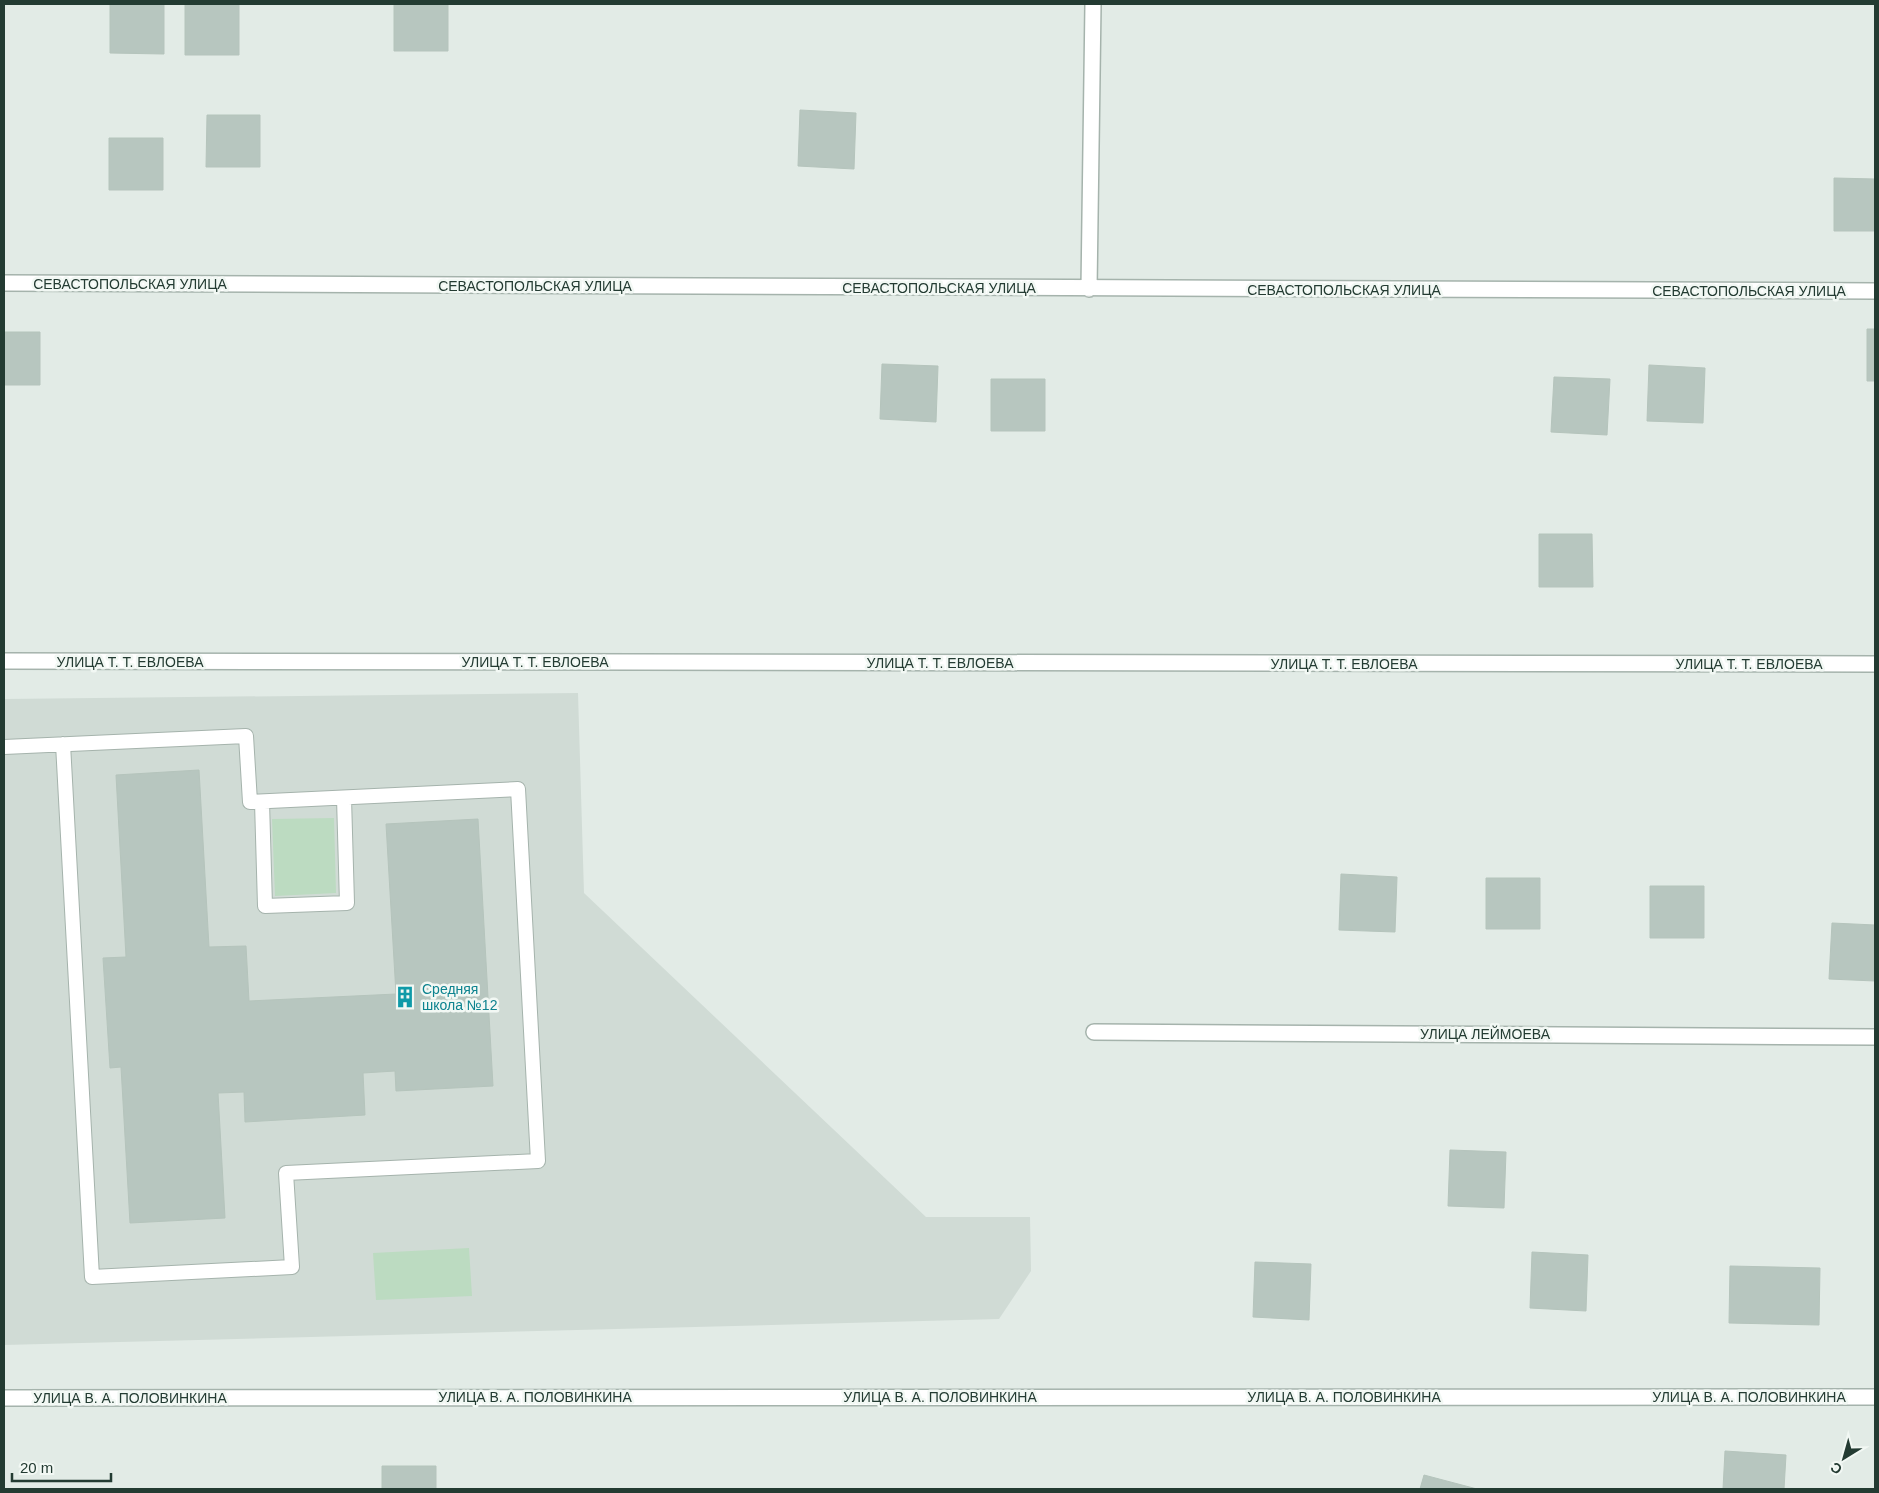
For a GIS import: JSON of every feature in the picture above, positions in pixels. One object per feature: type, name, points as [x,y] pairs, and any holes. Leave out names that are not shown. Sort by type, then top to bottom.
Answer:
[{"type":"street","points":[[1089,289],[1092,4]]},
{"type":"street","name":"СЕВАСТОПОЛЬСКАЯ УЛИЦА","points":[[4,284],[1875,291]]},
{"type":"street","name":"УЛИЦА Т. Т. ЕВЛОЕВА","points":[[4,661],[1875,664]]},
{"type":"street","name":"УЛИЦА ЛЕЙМОЕВА","points":[[1094,1032],[1875,1037]]},
{"type":"street","name":"УЛИЦА В. А. ПОЛОВИНКИНА","points":[[4,1398],[1875,1397]]},
{"type":"lane","points":[[4,747],[63,744],[246,736],[250,802],[518,789],[538,1161],[286,1173],[292,1267],[92,1277],[63,744]]},
{"type":"lane","points":[[262,802],[265,906],[347,903],[344,798]]},
{"type":"shaded area","points":[[578,693],[584,893],[926,1217],[1030,1217],[1031,1271],[999,1319],[4,1345],[4,699]]},
{"type":"green space","points":[[334,818],[336,893],[275,896],[272,819]]},
{"type":"green space","points":[[469,1248],[472,1296],[376,1300],[373,1253]]},
{"type":"building","points":[[110,4],[164,4],[164,54],[110,53]]},
{"type":"building","points":[[185,4],[239,4],[239,55],[185,55]]},
{"type":"building","points":[[394,4],[448,4],[448,51],[394,51]]},
{"type":"building","points":[[800,110],[856,113],[854,169],[798,166]]},
{"type":"building","points":[[207,115],[260,115],[260,167],[206,167]]},
{"type":"building","points":[[109,138],[163,138],[163,190],[109,190]]},
{"type":"building","points":[[1834,178],[1875,179],[1875,231],[1834,231]]},
{"type":"building","points":[[1867,329],[1875,329],[1875,381],[1867,381]]},
{"type":"building","points":[[4,332],[40,332],[40,385],[4,385]]},
{"type":"building","points":[[882,364],[938,366],[936,422],[880,419]]},
{"type":"building","points":[[1649,365],[1705,368],[1703,423],[1647,421]]},
{"type":"building","points":[[1554,377],[1610,379],[1607,435],[1551,432]]},
{"type":"building","points":[[991,379],[1045,379],[1045,431],[991,431]]},
{"type":"building","points":[[1539,534],[1592,534],[1593,587],[1539,587]]},
{"type":"building","name":"Средняя школа №12","points":[[199,770],[209,947],[246,946],[249,1001],[396,994],[386,824],[478,819],[493,1086],[396,1091],[395,1071],[363,1073],[365,1115],[245,1122],[244,1092],[218,1093],[225,1218],[130,1223],[121,1067],[110,1068],[103,958],[126,957],[116,775]]},
{"type":"building","points":[[1341,874],[1397,877],[1395,932],[1339,930]]},
{"type":"building","points":[[1486,878],[1540,878],[1540,929],[1486,929]]},
{"type":"building","points":[[1650,886],[1704,886],[1704,938],[1650,938]]},
{"type":"building","points":[[1832,923],[1875,925],[1875,981],[1829,979]]},
{"type":"building","points":[[1450,1150],[1506,1152],[1504,1208],[1448,1206]]},
{"type":"building","points":[[1532,1252],[1588,1255],[1586,1311],[1530,1308]]},
{"type":"building","points":[[1255,1262],[1311,1264],[1309,1320],[1253,1317]]},
{"type":"building","points":[[1730,1266],[1820,1268],[1819,1325],[1729,1323]]},
{"type":"building","points":[[1725,1451],[1786,1455],[1784,1489],[1723,1489]]},
{"type":"building","points":[[382,1466],[436,1466],[436,1489],[382,1489]]},
{"type":"building","points":[[1424,1475],[1477,1489],[1420,1489]]},
{"type":"place","name":"Средняя школа №12","points":[[405,997]]}]
